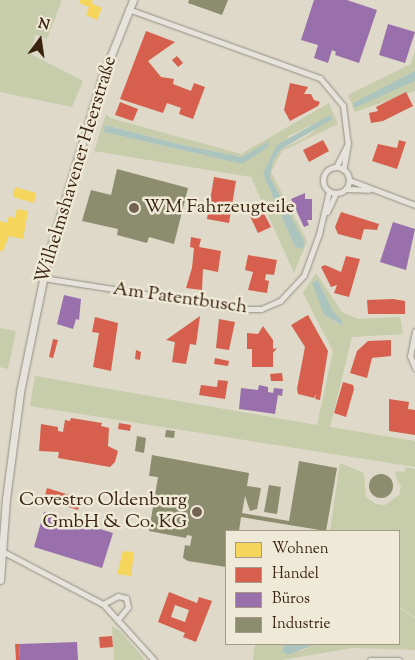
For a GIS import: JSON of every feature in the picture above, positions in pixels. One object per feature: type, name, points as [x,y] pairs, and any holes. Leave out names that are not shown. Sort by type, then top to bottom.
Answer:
[{"type":"street","name":"Wilhelmshavener Heerstraße","points":[[0,580],[1,551],[20,392],[43,278],[82,142],[132,0]]},
{"type":"street","points":[[128,9],[320,78],[343,105],[348,142],[343,170],[349,180],[372,191],[415,204]]},
{"type":"street","name":"Am Patentbusch","points":[[324,219],[329,191],[324,185],[324,177],[328,170],[336,168],[348,142]]},
{"type":"street","points":[[336,168],[343,170]]},
{"type":"street","points":[[346,189],[349,180]]},
{"type":"street","points":[[329,191],[336,193],[346,189],[372,191]]},
{"type":"street","name":"Am Patentbusch","points":[[43,278],[241,309],[261,309],[280,301],[304,275],[324,219],[336,193]]},
{"type":"street","points":[[415,331],[410,356],[415,368]]},
{"type":"street","points":[[1,551],[102,604],[119,618],[154,660]]},
{"type":"street","points":[[102,604],[118,596],[126,598],[128,607],[119,618]]},
{"type":"street","points":[[370,660],[399,660]]},
{"type":"green space","points":[[0,0],[62,0],[47,39],[35,34],[31,54],[83,81],[72,107],[0,92]]},
{"type":"green space","points":[[415,51],[415,71],[353,103],[354,107],[415,81],[415,91],[355,112],[348,95],[411,64]]},
{"type":"green space","points":[[329,103],[338,124],[282,151],[271,172],[307,241],[294,273],[251,177],[94,151],[106,114],[110,118],[241,154]],"holes":[[[330,116],[307,137],[281,149],[273,161],[270,177],[305,243],[303,249],[295,247],[263,174],[289,136]],[[106,125],[178,144],[242,157],[242,164],[104,132]]]},
{"type":"green space","points":[[316,273],[342,312],[358,319],[400,317],[403,334],[352,337],[330,427],[415,441],[415,467],[30,406],[35,376],[317,425],[333,351],[303,293]],"holes":[[[318,280],[333,311],[343,322],[340,325],[324,315]]]},
{"type":"green space","points":[[0,328],[16,331],[8,369],[0,367]]},
{"type":"green space","points":[[340,463],[364,473],[366,497],[376,504],[385,505],[399,495],[401,487],[395,474],[397,471],[404,472],[406,467],[415,469],[415,617],[400,608],[400,530],[330,530]]},
{"type":"green space","points":[[400,609],[415,618],[415,650],[353,648],[282,660],[253,660],[255,645],[285,645],[282,651],[301,651],[315,645],[400,645]]},
{"type":"green space","points":[[112,626],[120,631],[145,660],[114,660]]},
{"type":"water","points":[[415,71],[415,81],[354,108],[353,103]]},
{"type":"water","points":[[330,115],[333,119],[281,149],[273,161],[270,177],[305,243],[303,249],[295,247],[263,174],[277,145]]},
{"type":"water","points":[[105,125],[178,144],[242,157],[269,141],[268,147],[242,164],[104,132]]},
{"type":"water","points":[[318,280],[333,311],[343,322],[341,325],[324,315],[312,283]]},
{"type":"water","points":[[285,645],[314,645],[287,655],[282,651]]},
{"type":"building: Wohnen","points":[[80,0],[93,0],[91,3],[102,8],[97,20],[86,15],[89,7],[79,3]]},
{"type":"building: Wohnen","points":[[15,187],[36,193],[34,203],[13,197]]},
{"type":"building: Wohnen","points":[[17,209],[28,211],[23,239],[9,236],[3,251],[0,251],[0,221],[7,223],[9,216],[15,218]]},
{"type":"building: Wohnen","points":[[123,551],[134,552],[131,576],[117,574]]},
{"type":"building: Handel","points":[[146,31],[175,42],[148,61],[161,77],[174,79],[173,84],[191,91],[194,83],[205,87],[193,119],[179,114],[181,108],[167,103],[163,113],[120,99]]},
{"type":"building: Handel","points":[[177,56],[183,63],[178,67],[172,60]]},
{"type":"building: Handel","points":[[290,83],[308,87],[304,94],[311,94],[314,100],[320,102],[318,106],[290,121],[284,110]]},
{"type":"building: Handel","points":[[406,92],[413,106],[383,121],[371,123],[369,113],[378,111],[376,107]]},
{"type":"building: Handel","points":[[120,102],[138,109],[133,121],[115,115]]},
{"type":"building: Handel","points":[[323,140],[329,151],[309,162],[303,150]]},
{"type":"building: Handel","points":[[399,140],[406,142],[397,169],[372,161],[378,144],[397,148]]},
{"type":"building: Handel","points":[[214,177],[236,181],[229,223],[207,219]]},
{"type":"building: Handel","points":[[259,204],[271,227],[258,233],[247,210]]},
{"type":"building: Handel","points":[[341,212],[379,224],[377,230],[364,229],[361,240],[338,234],[335,227]]},
{"type":"building: Handel","points":[[191,237],[201,239],[199,247],[221,251],[218,272],[203,269],[202,290],[186,288],[192,268],[194,248],[190,247]]},
{"type":"building: Handel","points":[[248,255],[277,260],[274,275],[266,274],[265,280],[269,281],[267,293],[248,290],[253,272],[245,270]]},
{"type":"building: Handel","points":[[346,256],[360,259],[349,297],[334,293],[337,285],[331,287],[321,267],[325,265],[341,272]]},
{"type":"building: Handel","points":[[393,299],[405,301],[405,314],[368,314],[367,300]]},
{"type":"building: Handel","points":[[308,315],[328,351],[320,400],[315,399],[316,394],[314,398],[298,394],[297,389],[305,347],[291,325]]},
{"type":"building: Handel","points":[[200,316],[196,345],[190,344],[186,364],[172,362],[175,342],[166,340]]},
{"type":"building: Handel","points":[[95,317],[118,323],[111,371],[93,367],[99,333],[92,332]]},
{"type":"building: Handel","points":[[219,319],[235,322],[229,350],[216,348]]},
{"type":"building: Handel","points":[[263,326],[273,340],[273,349],[277,348],[273,353],[273,367],[252,367],[252,349],[247,349],[247,333],[258,334]]},
{"type":"building: Handel","points":[[53,339],[58,340],[53,358],[49,357]]},
{"type":"building: Handel","points":[[391,340],[391,356],[372,358],[367,378],[350,373],[357,351],[368,341]]},
{"type":"building: Handel","points":[[136,350],[141,352],[140,360],[135,359]]},
{"type":"building: Handel","points":[[215,358],[229,361],[228,366],[214,364]]},
{"type":"building: Handel","points":[[282,373],[283,381],[271,381],[270,374]]},
{"type":"building: Handel","points":[[218,380],[228,381],[225,399],[199,395],[201,385],[217,387]]},
{"type":"building: Handel","points":[[343,382],[353,385],[354,389],[346,417],[334,413]]},
{"type":"building: Handel","points":[[389,399],[409,402],[408,409],[415,410],[415,435],[389,431]]},
{"type":"building: Handel","points":[[71,418],[102,423],[101,426],[109,428],[108,446],[118,451],[115,462],[110,467],[58,458],[59,452],[39,451],[41,424],[58,427],[58,431],[63,432],[65,420],[70,421]]},
{"type":"building: Handel","points":[[119,423],[131,425],[130,431],[118,429]]},
{"type":"building: Handel","points":[[47,488],[82,499],[78,510],[44,499]]},
{"type":"building: Handel","points":[[169,592],[197,603],[199,597],[212,601],[196,642],[183,637],[185,633],[158,622]],"holes":[[[175,605],[189,610],[185,622],[171,617]]]},
{"type":"building: Handel","points":[[112,636],[113,647],[100,648],[99,637]]},
{"type":"building: Handel","points":[[15,644],[19,644],[20,660],[16,660]]},
{"type":"building: Büros","points":[[314,0],[347,0],[377,10],[359,63],[335,55],[336,52],[332,50],[328,63],[314,58],[318,45],[301,40]]},
{"type":"building: Büros","points":[[388,24],[415,32],[405,63],[379,55]]},
{"type":"building: Büros","points":[[305,193],[305,199],[312,199],[312,220],[307,220],[309,225],[304,227],[291,199]]},
{"type":"building: Büros","points":[[393,222],[415,229],[406,270],[380,262]]},
{"type":"building: Büros","points":[[64,295],[81,299],[79,320],[76,319],[73,329],[57,324]]},
{"type":"building: Büros","points":[[259,385],[268,387],[268,392],[273,393],[274,388],[283,389],[282,396],[278,395],[275,414],[239,409],[241,388],[258,390]]},
{"type":"building: Büros","points":[[44,512],[56,516],[55,521],[73,526],[74,521],[113,533],[102,568],[34,547]]},
{"type":"building: Büros","points":[[77,642],[78,660],[20,660],[19,644]]},
{"type":"building: Industrie","points":[[189,0],[228,0],[222,15],[188,3]]},
{"type":"building: Industrie","name":"WM Fahrzeugteile","points":[[117,169],[188,188],[174,244],[149,237],[147,243],[117,235],[118,229],[82,221],[91,190],[111,195]]},
{"type":"building: Industrie","points":[[166,430],[175,431],[174,438],[165,437]]},
{"type":"building: Industrie","points":[[137,436],[146,438],[144,453],[135,451]]},
{"type":"building: Industrie","name":"Covestro Oldenburg GmbH & Co. KG","points":[[152,455],[249,473],[247,486],[261,488],[257,509],[250,511],[245,496],[242,513],[289,521],[299,461],[337,468],[326,530],[241,517],[239,530],[225,530],[225,567],[188,561],[183,558],[185,545],[190,546],[192,536],[187,535],[186,538],[149,531],[158,477],[149,476]]},
{"type":"building: Industrie","points":[[381,474],[389,478],[393,486],[389,494],[381,498],[373,494],[369,486],[373,478]]},
{"type":"building: Industrie","points":[[269,485],[281,487],[277,514],[264,512]]},
{"type":"place","name":"WM Fahrzeugteile","points":[[134,208]]},
{"type":"place","name":"Covestro Oldenburg GmbH & Co. KG","points":[[197,512]]}]
